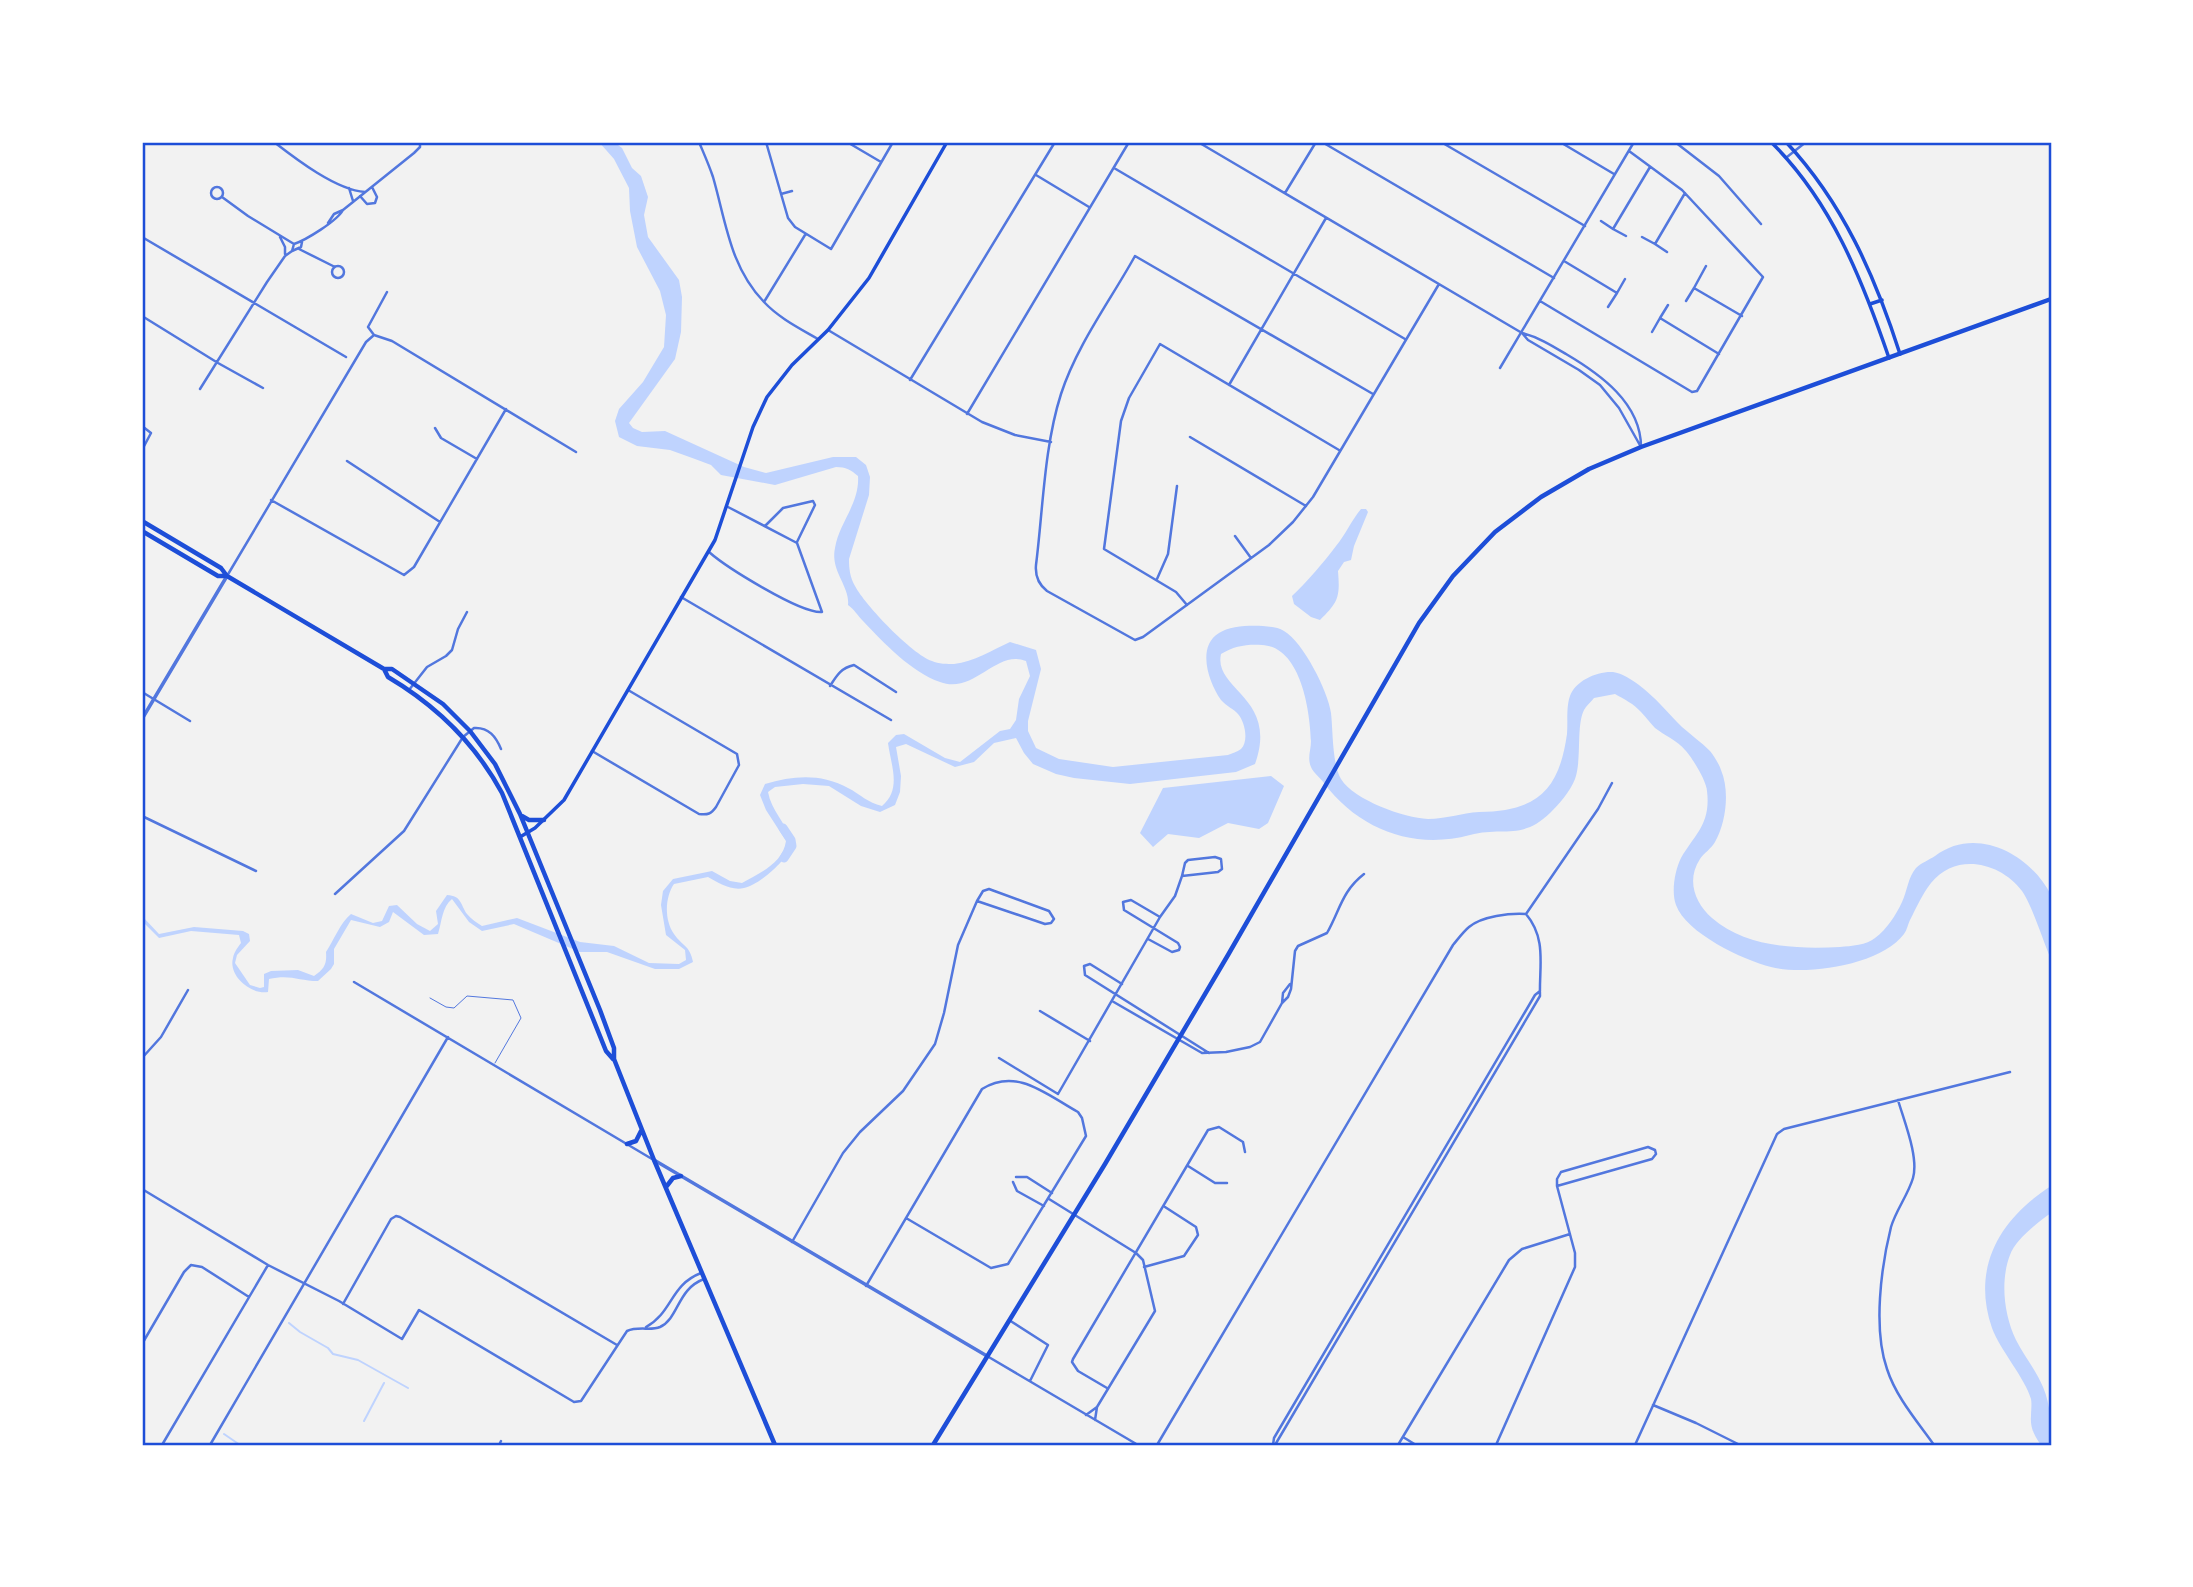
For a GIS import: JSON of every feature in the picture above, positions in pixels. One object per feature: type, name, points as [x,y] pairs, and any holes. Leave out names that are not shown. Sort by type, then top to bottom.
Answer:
[{"type":"main road","points":[[520,837],[528,834],[564,800],[709,552],[731,499],[757,416],[775,386],[828,330],[869,278],[947,142]]},
{"type":"main road","points":[[1771,142],[1787,158],[1833,225],[1853,263],[1889,358]]},
{"type":"main road","points":[[1786,142],[1826,191],[1864,257],[1900,354]]},
{"type":"main road","points":[[1833,225],[1843,219]]},
{"type":"main road","points":[[933,1445],[1182,1034],[1430,607],[1453,576],[1480,547],[1511,518],[1559,485],[1601,463],[2051,299]]},
{"type":"main road","points":[[1870,304],[1882,300]]},
{"type":"main road","points":[[142,521],[221,568],[227,576],[384,669],[392,669],[414,682],[443,704],[470,731],[499,771],[564,919],[614,1048],[614,1059],[654,1160],[775,1445]]},
{"type":"main road","points":[[142,531],[218,576],[227,576]]},
{"type":"main road","points":[[384,669],[388,677],[440,713],[490,771],[553,915],[606,1051],[614,1059]]},
{"type":"main road","points":[[520,814],[529,820],[544,820]]},
{"type":"main road","points":[[627,1144],[636,1141],[642,1130]]},
{"type":"main road","points":[[666,1187],[673,1178],[681,1176]]},
{"type":"street","points":[[274,142],[310,167],[349,188],[365,192]]},
{"type":"street","points":[[222,197],[280,237],[295,244],[337,218],[343,210],[420,147],[422,142]]},
{"type":"street","points":[[699,142],[741,271],[764,302],[786,321],[818,339]]},
{"type":"street","points":[[766,142],[788,218],[795,227],[831,249],[893,142]]},
{"type":"street","points":[[847,142],[881,162]]},
{"type":"street","points":[[910,380],[1055,142]]},
{"type":"street","points":[[967,414],[1129,142]]},
{"type":"street","points":[[1198,142],[1522,333],[1535,336],[1586,366],[1606,381],[1626,405],[1641,434],[1641,447]]},
{"type":"street","points":[[1285,193],[1316,142]]},
{"type":"street","points":[[1322,142],[1554,278]]},
{"type":"street","points":[[1441,142],[1584,226]]},
{"type":"street","points":[[1560,142],[1615,175]]},
{"type":"street","points":[[1500,368],[1634,142]]},
{"type":"street","points":[[1675,142],[1718,176],[1761,224]]},
{"type":"street","points":[[1787,158],[1806,142]]},
{"type":"street","points":[[1540,301],[1692,392],[1697,391],[1719,355],[1763,276],[1685,193],[1629,151]]},
{"type":"street","points":[[1613,229],[1650,166]]},
{"type":"street","points":[[1114,167],[1405,339]]},
{"type":"street","points":[[1036,175],[1089,207]]},
{"type":"street","points":[[360,196],[367,204],[375,203],[377,197],[372,187]]},
{"type":"street","points":[[349,188],[353,202]]},
{"type":"street","points":[[781,194],[792,191]]},
{"type":"street","points":[[1655,244],[1685,193]]},
{"type":"street","points":[[1229,385],[1326,218]]},
{"type":"street","points":[[1601,221],[1626,236]]},
{"type":"street","points":[[764,302],[806,234]]},
{"type":"street","points":[[142,237],[346,357]]},
{"type":"street","points":[[280,237],[285,247],[285,256]]},
{"type":"street","points":[[1642,237],[1667,252]]},
{"type":"street","points":[[299,249],[302,242]]},
{"type":"street","points":[[292,251],[295,244]]},
{"type":"street","points":[[200,389],[285,256],[299,249],[335,267]]},
{"type":"street","points":[[1373,394],[1136,256],[1083,347],[1067,379],[1058,407],[1051,442],[1036,573],[1040,584],[1046,591],[1135,640],[1251,558],[1278,537],[1306,506],[1340,451],[1438,284]]},
{"type":"street","points":[[1564,261],[1617,293]]},
{"type":"street","points":[[1686,301],[1706,266]]},
{"type":"street","points":[[1608,307],[1625,279]]},
{"type":"street","points":[[1694,288],[1742,316]]},
{"type":"street","points":[[387,292],[368,327],[374,335],[392,341],[576,452]]},
{"type":"street","points":[[1652,331],[1668,305]]},
{"type":"street","points":[[142,316],[263,387]]},
{"type":"street","points":[[1660,318],[1719,355]]},
{"type":"street","points":[[828,330],[967,414],[1014,435],[1051,442]]},
{"type":"street","points":[[1522,333],[1528,340],[1600,385],[1619,408],[1641,447]]},
{"type":"street","points":[[142,719],[366,342],[374,335]]},
{"type":"street","points":[[1187,605],[1176,592],[1157,579],[1104,549],[1121,421],[1129,398],[1160,344],[1340,451]]},
{"type":"street","points":[[271,500],[404,575],[414,567],[506,409]]},
{"type":"street","points":[[142,426],[150,433],[142,450]]},
{"type":"street","points":[[435,428],[441,438],[477,459]]},
{"type":"street","points":[[1190,437],[1306,506]]},
{"type":"street","points":[[347,461],[440,522]]},
{"type":"street","points":[[1157,579],[1167,558],[1177,486]]},
{"type":"street","points":[[765,526],[783,508],[813,501],[815,505],[797,543]]},
{"type":"street","points":[[709,552],[778,596],[814,612],[821,612],[797,543],[728,507]]},
{"type":"street","points":[[1235,536],[1251,558]]},
{"type":"street","points":[[681,597],[891,720]]},
{"type":"street","points":[[410,690],[427,667],[452,650],[458,629],[467,612]]},
{"type":"street","points":[[830,685],[838,672],[854,665],[896,692]]},
{"type":"street","points":[[592,751],[699,814],[712,813],[739,765],[737,754],[628,690]]},
{"type":"street","points":[[142,692],[190,721]]},
{"type":"street","points":[[335,894],[404,831],[463,737],[476,728],[486,730],[494,736],[501,749]]},
{"type":"street","points":[[1157,1445],[1448,952],[1467,928],[1475,923],[1526,914],[1598,809],[1612,783]]},
{"type":"street","points":[[142,816],[256,871]]},
{"type":"street","points":[[999,1058],[1058,1094],[1160,917],[1175,896],[1185,863],[1188,860],[1215,857],[1222,861],[1222,869],[1218,872],[1182,876]]},
{"type":"street","points":[[1112,1001],[1196,1051],[1209,1053],[1250,1047],[1260,1042],[1288,997],[1298,946],[1327,933],[1338,905],[1353,882],[1364,874]]},
{"type":"street","points":[[792,1242],[843,1153],[860,1132],[903,1091],[935,1044],[958,944],[977,901],[983,891],[989,890],[1049,911],[1054,919],[1045,924],[977,901]]},
{"type":"street","points":[[1149,939],[1172,952],[1179,950],[1178,943],[1124,910],[1123,902],[1131,900],[1160,917]]},
{"type":"street","points":[[1274,1445],[1540,996],[1541,947],[1536,929],[1526,914]]},
{"type":"street","points":[[1122,984],[1090,964],[1084,966],[1085,975],[1209,1053]]},
{"type":"street","points":[[354,982],[1138,1445]]},
{"type":"street","points":[[142,1058],[160,1037],[188,990]]},
{"type":"street","points":[[1274,1445],[1274,1438],[1535,995],[1540,991]]},
{"type":"street","points":[[1040,1011],[1090,1041]]},
{"type":"street","points":[[210,1445],[448,1037]]},
{"type":"street","points":[[1635,1445],[1777,1134],[1784,1129],[2010,1072]]},
{"type":"street","points":[[866,1286],[906,1218],[982,1089],[990,1084],[1017,1080],[1078,1112],[1082,1118],[1086,1136],[1012,1261],[991,1268],[906,1218]]},
{"type":"street","points":[[1898,1100],[1910,1138],[1913,1176],[1892,1225],[1879,1311],[1879,1335],[1887,1369],[1904,1404],[1934,1445]]},
{"type":"street","points":[[1107,1388],[1077,1371],[1072,1362],[1208,1130],[1219,1127],[1239,1139],[1245,1152]]},
{"type":"street","points":[[1496,1445],[1570,1281],[1575,1260],[1557,1186],[1557,1179],[1561,1172],[1649,1147],[1655,1150],[1656,1154],[1652,1159],[1557,1186]]},
{"type":"street","points":[[1443,1152],[1447,1155]]},
{"type":"street","points":[[1188,1166],[1215,1182],[1227,1183]]},
{"type":"street","points":[[1016,1177],[1027,1177],[1052,1193]]},
{"type":"street","points":[[1013,1182],[1017,1191],[1044,1206]]},
{"type":"street","points":[[142,1189],[268,1265],[343,1304],[402,1339],[419,1310],[570,1400],[578,1402],[582,1401],[627,1331],[660,1327],[691,1285],[704,1279]]},
{"type":"street","points":[[1049,1199],[1136,1253],[1143,1261],[1155,1311],[1107,1388],[1097,1407],[1096,1420]]},
{"type":"street","points":[[1144,1267],[1186,1254],[1198,1235],[1196,1227],[1164,1206]]},
{"type":"street","points":[[343,1304],[391,1219],[396,1216],[617,1345]]},
{"type":"street","points":[[1398,1445],[1509,1260],[1522,1249],[1570,1234]]},
{"type":"street","points":[[142,1344],[184,1272],[191,1265],[202,1267],[249,1297]]},
{"type":"street","points":[[162,1445],[268,1265]]},
{"type":"street","points":[[646,1327],[660,1317],[684,1281],[701,1273]]},
{"type":"street","points":[[673,1297],[679,1301]]},
{"type":"street","points":[[1355,1300],[1359,1304]]},
{"type":"street","points":[[1009,1320],[1048,1345],[1030,1381]]},
{"type":"street","points":[[1653,1405],[1740,1445]]},
{"type":"street","points":[[1086,1415],[1097,1407]]},
{"type":"street","points":[[1403,1437],[1416,1445]]},
{"type":"street","points":[[499,1445],[501,1441]]},
{"type":"lane","points":[[429,998],[454,1008],[467,996],[513,1000],[521,1018],[494,1065]]},
{"type":"water","points":[[599,142],[614,142],[622,148],[632,168],[641,176],[648,197],[644,215],[648,237],[679,280],[682,297],[681,332],[675,359],[629,423],[642,432],[665,431],[744,467],[766,473],[833,457],[856,457],[866,465],[870,477],[869,495],[849,559],[855,586],[868,605],[890,628],[923,657],[934,662],[961,663],[1010,642],[1036,650],[1041,669],[1028,731],[1036,748],[1059,759],[1113,767],[1228,755],[1238,751],[1245,741],[1244,726],[1238,714],[1221,700],[1212,684],[1206,656],[1208,647],[1212,639],[1228,629],[1246,626],[1271,627],[1282,630],[1299,645],[1320,680],[1331,713],[1338,773],[1347,787],[1368,801],[1418,818],[1434,819],[1499,811],[1530,802],[1542,794],[1558,770],[1563,754],[1568,705],[1573,691],[1594,675],[1616,673],[1633,681],[1650,695],[1710,751],[1720,768],[1726,797],[1724,816],[1715,842],[1696,867],[1693,883],[1697,898],[1706,912],[1726,928],[1756,941],[1790,947],[1863,944],[1875,938],[1891,922],[1918,866],[1951,847],[1967,843],[1984,844],[2016,856],[2042,880],[2051,895],[2051,959],[2022,891],[2002,873],[1978,864],[1965,864],[1941,873],[1925,891],[1904,934],[1893,945],[1861,960],[1822,969],[1786,969],[1759,963],[1717,944],[1691,926],[1676,905],[1674,894],[1674,881],[1681,858],[1701,828],[1707,812],[1705,782],[1682,747],[1655,728],[1629,702],[1615,694],[1594,698],[1585,708],[1580,725],[1575,779],[1561,802],[1540,822],[1521,830],[1449,839],[1408,838],[1389,832],[1354,813],[1313,771],[1309,760],[1311,741],[1308,714],[1301,682],[1286,657],[1275,648],[1262,645],[1236,647],[1221,654],[1221,666],[1226,677],[1253,709],[1259,724],[1260,742],[1255,764],[1236,772],[1130,784],[1074,778],[1033,764],[1016,738],[994,743],[974,762],[955,767],[906,744],[896,747],[901,776],[900,792],[895,805],[880,812],[861,806],[829,786],[803,784],[775,787],[768,792],[770,799],[791,841],[787,854],[774,869],[758,882],[739,889],[708,877],[674,884],[671,889],[667,909],[669,922],[674,934],[690,952],[693,962],[679,969],[655,969],[607,952],[580,952],[514,924],[482,931],[469,922],[452,899],[444,910],[438,934],[424,935],[393,912],[389,922],[380,927],[351,920],[334,949],[334,964],[318,981],[289,977],[269,979],[268,992],[248,987],[237,977],[232,965],[241,943],[239,935],[191,931],[159,938],[142,921],[142,904],[143,917],[159,934],[194,927],[243,931],[249,934],[250,941],[237,955],[235,963],[250,985],[260,988],[264,987],[264,974],[271,971],[298,970],[314,976],[322,969],[326,952],[351,914],[373,923],[382,921],[389,906],[397,905],[417,924],[430,931],[438,924],[436,911],[447,895],[458,899],[469,916],[482,926],[517,918],[580,942],[614,946],[649,963],[679,964],[686,960],[685,950],[666,935],[661,905],[663,891],[673,879],[712,871],[730,881],[742,883],[776,861],[786,841],[766,810],[760,795],[765,784],[786,779],[817,778],[838,783],[882,806],[892,792],[894,777],[888,743],[896,735],[904,734],[945,758],[960,762],[1000,731],[1010,729],[1016,720],[1019,699],[1030,676],[1026,661],[1005,661],[964,683],[940,682],[898,656],[848,605],[834,556],[837,539],[856,495],[858,476],[853,472],[836,467],[775,485],[721,475],[711,465],[695,459],[670,450],[637,446],[619,437],[615,421],[619,409],[643,382],[664,347],[666,315],[660,291],[637,247],[629,188],[614,159]]},
{"type":"water","points":[[1361,509],[1368,512],[1351,560],[1344,562],[1338,571],[1339,587],[1335,603],[1320,620],[1311,617],[1294,604],[1292,596],[1340,541]]},
{"type":"water","points":[[1271,776],[1284,786],[1268,823],[1259,829],[1228,823],[1199,838],[1168,834],[1153,847],[1140,833],[1163,788]]},
{"type":"water","points":[[2051,1186],[2051,1213],[2013,1249],[2007,1265],[2004,1287],[2012,1330],[2048,1401],[2051,1445],[2041,1445],[2032,1428],[2028,1391],[1992,1328],[1986,1306],[1985,1285],[1994,1246],[2004,1229],[2033,1199]]},
{"type":"waterway","points":[[783,828],[792,846],[784,858]]},
{"type":"waterway","points":[[289,1323],[333,1354],[358,1360],[408,1388]]},
{"type":"waterway","points":[[364,1421],[384,1383]]},
{"type":"waterway","points":[[224,1434],[240,1445]]}]
